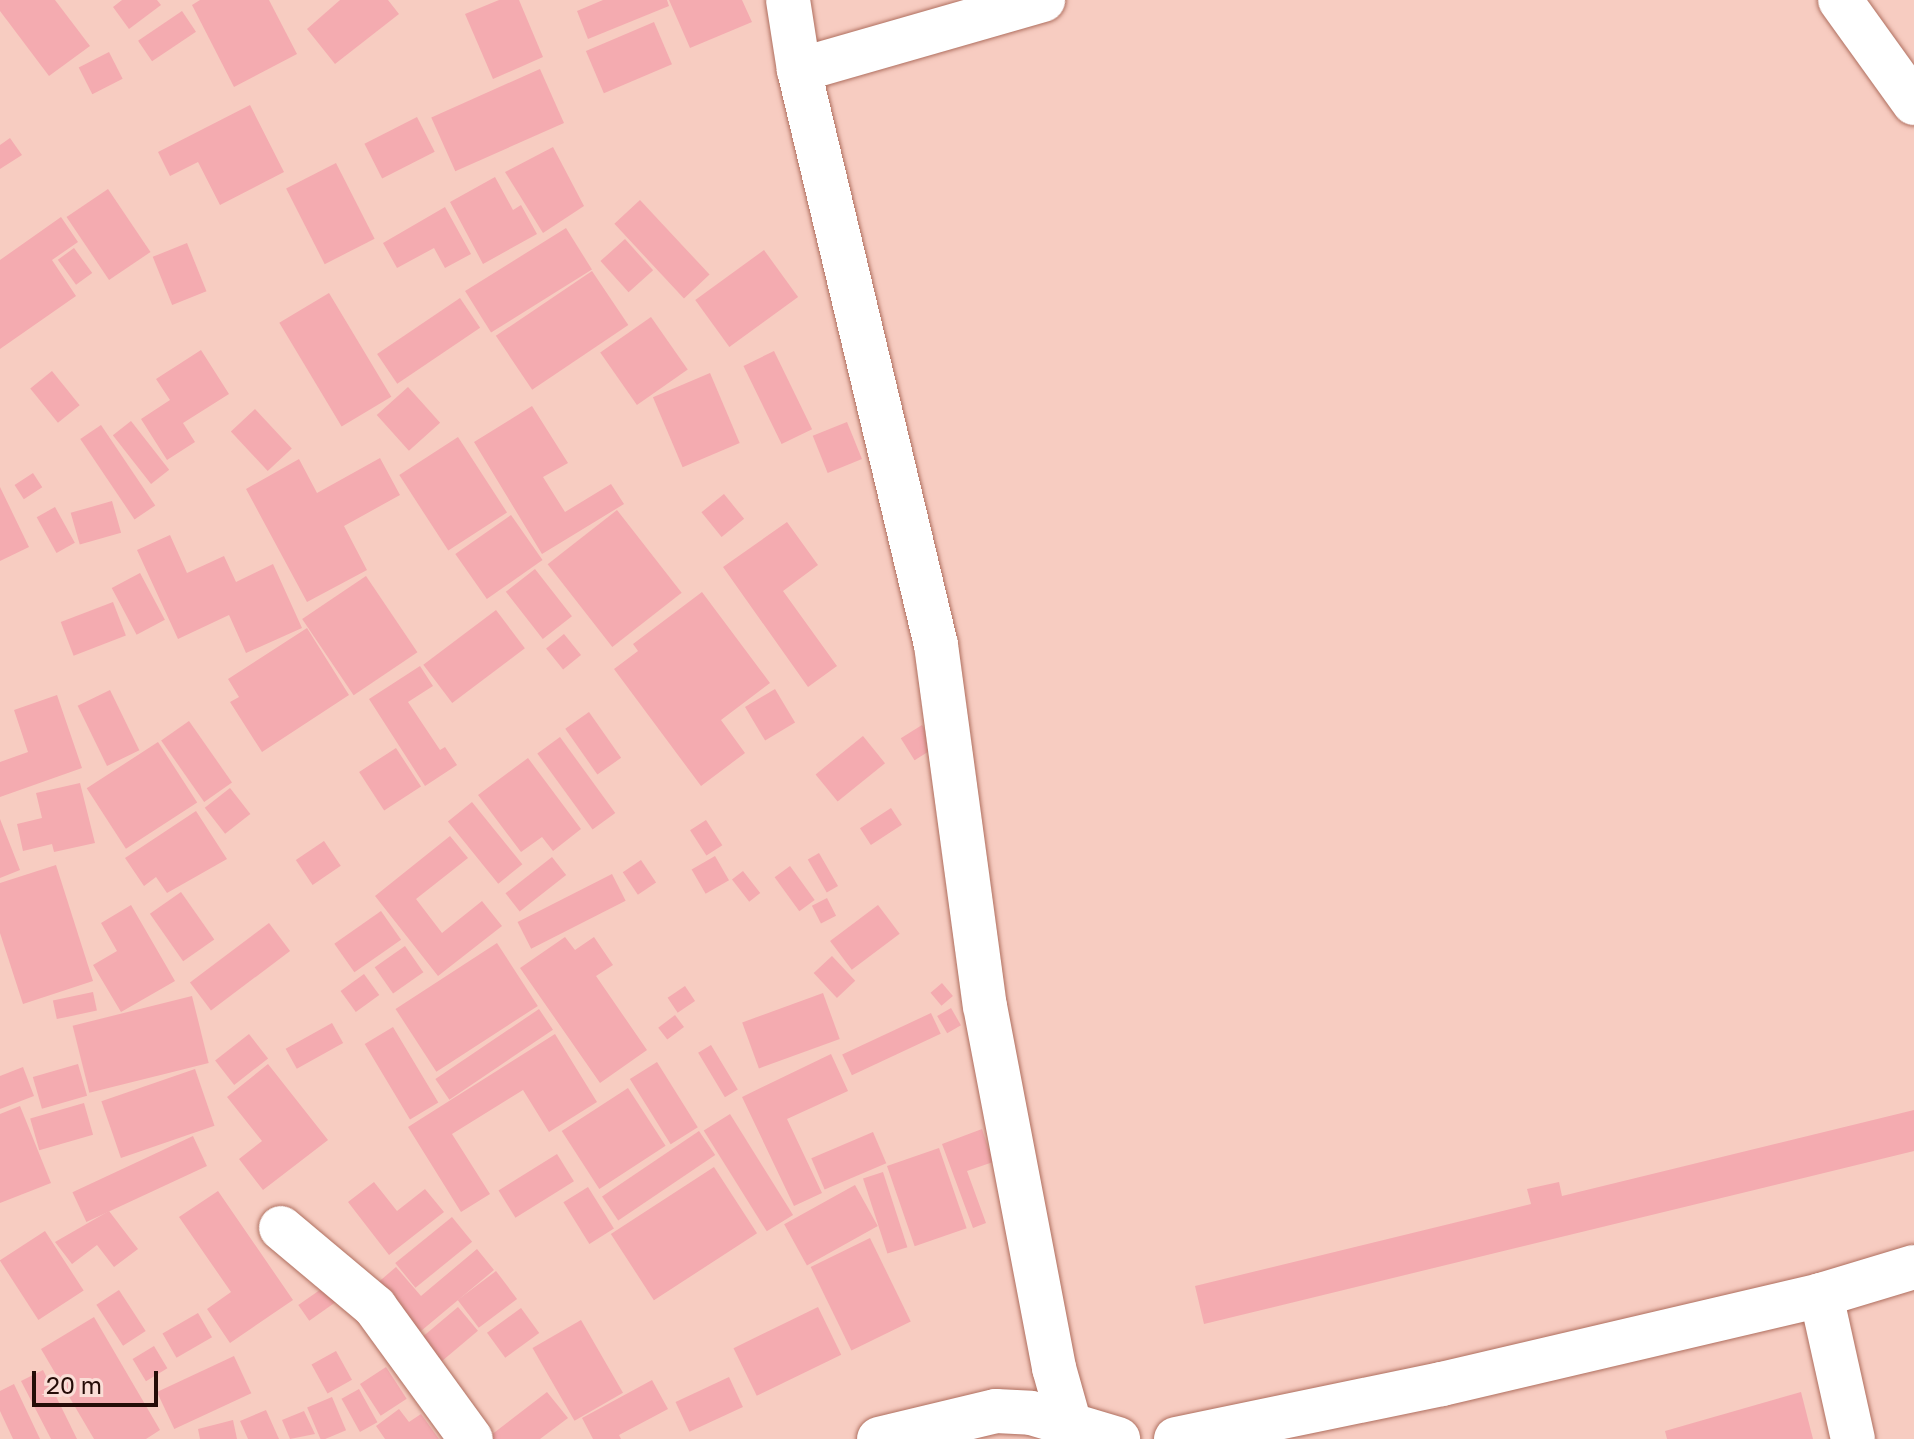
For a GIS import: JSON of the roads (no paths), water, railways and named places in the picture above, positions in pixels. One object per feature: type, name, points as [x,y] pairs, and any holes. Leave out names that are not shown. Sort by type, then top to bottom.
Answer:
[{"type":"street","points":[[788,0],[799,70],[936,645],[985,1006],[1070,1430]]},
{"type":"street","points":[[799,70],[1043,0]]},
{"type":"street","points":[[1840,0],[1914,103]]},
{"type":"street","points":[[281,1228],[375,1307],[471,1439]]},
{"type":"street","points":[[1176,1439],[1442,1384],[1821,1295],[1914,1267]]},
{"type":"street","points":[[1821,1295],[1853,1439]]},
{"type":"street","points":[[879,1439],[996,1411],[1118,1439]]}]
